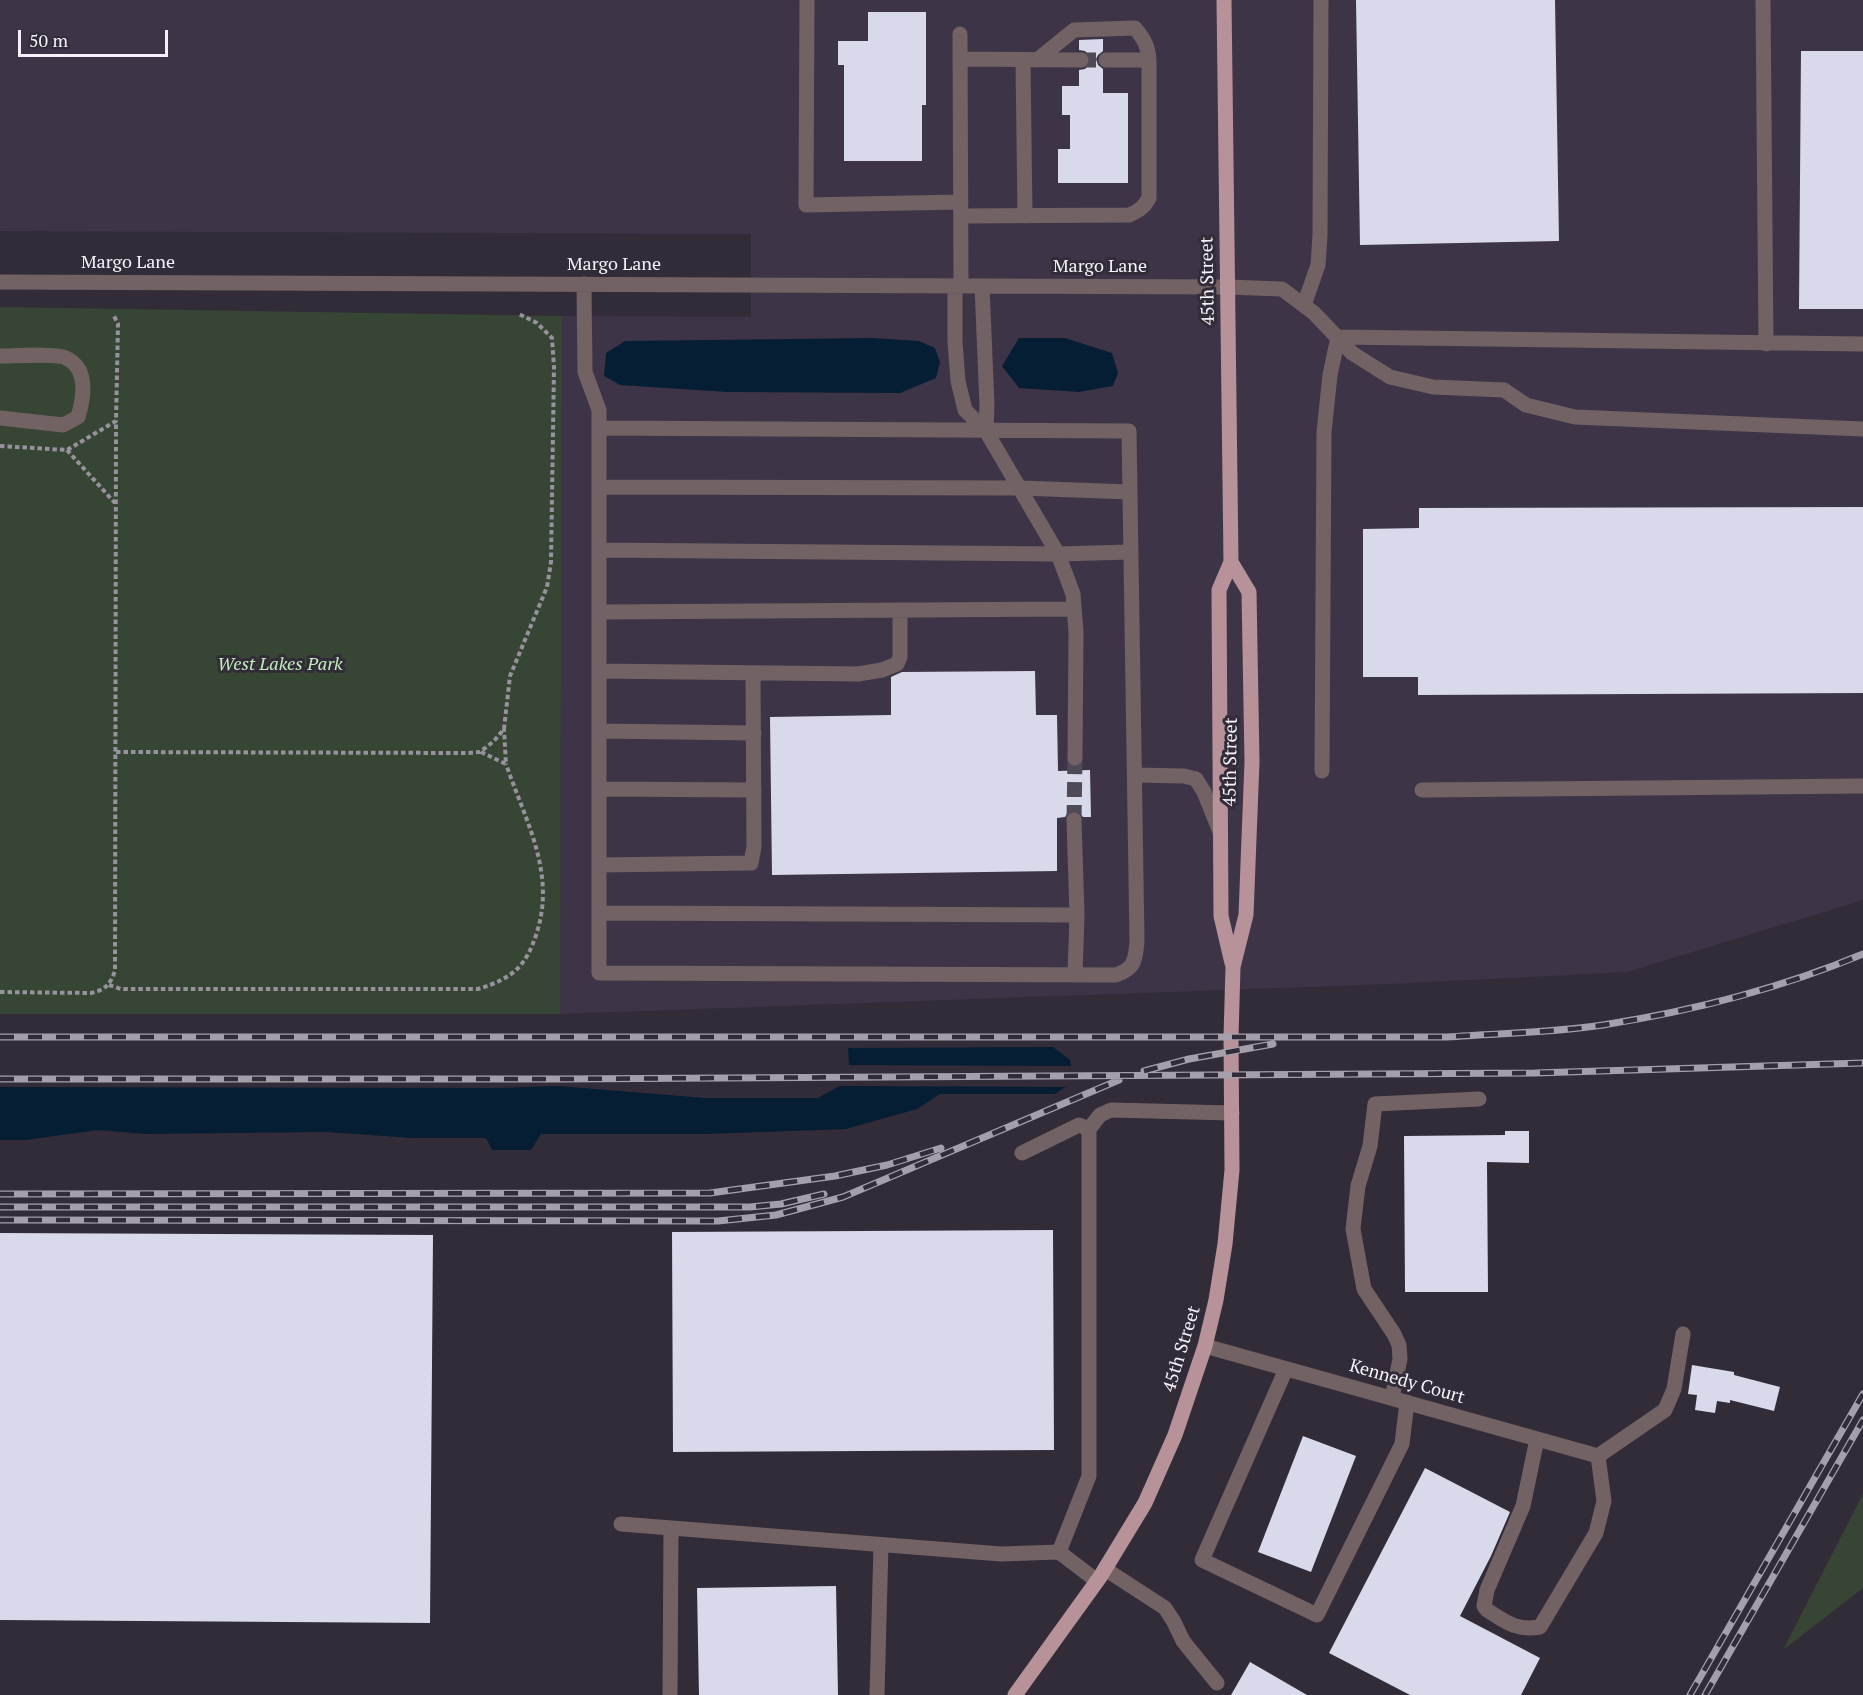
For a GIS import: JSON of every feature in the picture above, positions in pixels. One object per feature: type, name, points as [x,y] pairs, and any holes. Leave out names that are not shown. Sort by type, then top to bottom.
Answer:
[{"type":"main road","name":"45th Street","points":[[1015,1695],[1101,1575],[1145,1503],[1175,1435],[1205,1346],[1226,1244],[1232,1170],[1233,967],[1221,916],[1220,590],[1230,561],[1224,0]]},
{"type":"main road","name":"45th Street","points":[[1230,561],[1249,592],[1252,762],[1246,915],[1233,967]]},
{"type":"street","points":[[1304,305],[1318,265],[1320,237],[1321,0]]},
{"type":"street","points":[[1763,0],[1766,344]]},
{"type":"street","points":[[807,1],[806,205],[961,209],[1025,216],[1129,215],[1139,211],[1149,198],[1149,60],[1148,47],[1144,38],[1135,28],[1074,30],[1030,60]]},
{"type":"street","points":[[960,34],[961,209],[958,381],[965,410],[986,431],[1020,488],[1058,555],[1073,594],[1075,758]]},
{"type":"street","points":[[960,59],[1081,60]]},
{"type":"street","points":[[1025,216],[1030,60]]},
{"type":"street","points":[[1106,60],[1149,60]]},
{"type":"street","name":"Margo Lane","points":[[0,282],[1282,289],[1314,313],[1352,353],[1390,377],[1433,387],[1504,390],[1526,405],[1575,417],[1863,429]]},
{"type":"street","points":[[584,284],[585,372],[599,410],[599,428],[599,487],[599,550],[599,612],[599,671],[599,731],[599,789],[599,865],[599,913],[599,973],[1116,975],[1129,970],[1135,960],[1137,942],[1129,431],[599,428]]},
{"type":"street","points":[[982,286],[986,431]]},
{"type":"street","points":[[1322,771],[1324,432],[1330,375],[1338,337],[1863,344]]},
{"type":"street","points":[[0,356],[65,357],[78,367],[84,383],[83,400],[78,417],[63,425],[0,418]]},
{"type":"street","points":[[599,487],[1020,488],[1130,492]]},
{"type":"street","points":[[599,550],[1058,555],[1131,552]]},
{"type":"street","points":[[599,612],[1074,609]]},
{"type":"street","points":[[599,671],[858,674],[882,670],[897,664],[900,657],[900,610]]},
{"type":"street","points":[[599,865],[752,863],[754,847],[753,673]]},
{"type":"street","points":[[599,731],[754,733]]},
{"type":"street","points":[[1135,775],[1184,776],[1196,779],[1221,832]]},
{"type":"street","points":[[1422,790],[1863,786]]},
{"type":"street","points":[[599,789],[754,790]]},
{"type":"street","points":[[1074,820],[1077,915],[1075,975]]},
{"type":"street","points":[[599,913],[1077,915]]},
{"type":"street","points":[[1392,1398],[1400,1359],[1399,1345],[1364,1289],[1353,1229],[1358,1186],[1370,1146],[1375,1104],[1479,1100]]},
{"type":"street","points":[[1059,1552],[1089,1476],[1089,1129],[1100,1114],[1111,1110],[1232,1113]]},
{"type":"street","points":[[1022,1153],[1079,1125],[1089,1129]]},
{"type":"street","points":[[1537,1439],[1523,1506],[1486,1590],[1484,1606],[1486,1610],[1513,1627],[1530,1629],[1540,1627],[1596,1533],[1604,1501],[1598,1456],[1665,1410],[1674,1389],[1683,1334]]},
{"type":"street","name":"Kennedy Court","points":[[1205,1346],[1598,1456]]},
{"type":"street","points":[[1286,1369],[1202,1560],[1317,1615],[1402,1444],[1407,1402]]},
{"type":"street","points":[[621,1524],[1000,1554],[1059,1552],[1165,1608],[1184,1641],[1218,1683]]},
{"type":"street","points":[[670,1695],[671,1528]]},
{"type":"street","points":[[877,1695],[881,1545]]},
{"type":"path","points":[[109,985],[121,989],[478,989],[501,982],[520,968],[534,944],[543,915],[544,884],[538,853],[506,764],[504,729],[510,676],[547,587],[551,562],[554,367],[552,338],[537,323],[519,314]]},
{"type":"path","points":[[0,992],[90,993],[104,990],[109,985],[115,971],[116,421]]},
{"type":"path","points":[[67,450],[116,504]]},
{"type":"path","points":[[480,752],[504,729]]},
{"type":"path","points":[[116,752],[480,752],[506,764]]},
{"type":"shaded area","points":[[0,0],[1863,0],[1863,900],[1627,972],[1390,984],[560,1014],[562,316],[751,317],[751,234],[0,231]]},
{"type":"green space","name":"West Lakes Park","points":[[0,307],[562,316],[560,1014],[0,1014]]},
{"type":"green space","points":[[1863,1494],[1863,1588],[1783,1650]]},
{"type":"water","points":[[873,338],[919,341],[935,348],[940,362],[936,378],[900,393],[727,392],[620,385],[604,376],[606,353],[625,341]]},
{"type":"water","points":[[1019,338],[1065,338],[1112,353],[1118,373],[1113,386],[1079,392],[1019,388],[1002,366]]},
{"type":"water","points":[[1053,1047],[1070,1060],[1073,1082],[1055,1094],[940,1094],[917,1109],[846,1129],[707,1134],[541,1134],[531,1150],[492,1150],[486,1138],[413,1138],[326,1132],[145,1134],[98,1130],[26,1140],[0,1140],[0,1087],[500,1088],[558,1086],[705,1098],[818,1098],[850,1080],[848,1048]]},
{"type":"pier","points":[[846,1065],[1074,1066],[1076,1082],[1071,1087],[833,1086],[847,1079]]},
{"type":"building","points":[[1356,0],[1555,0],[1559,241],[1360,245]]},
{"type":"building","points":[[868,12],[926,12],[926,105],[922,105],[922,161],[844,161],[844,65],[838,65],[838,41],[868,41]]},
{"type":"building","points":[[1103,39],[1103,51],[1096,59],[1098,65],[1103,69],[1103,93],[1128,93],[1128,183],[1058,183],[1058,149],[1070,149],[1070,115],[1062,115],[1062,86],[1079,86],[1079,70],[1085,69],[1090,64],[1089,55],[1079,50],[1079,40]]},
{"type":"building","points":[[1801,51],[1863,51],[1863,309],[1799,309]]},
{"type":"building","points":[[1863,507],[1863,693],[1418,695],[1418,677],[1363,677],[1363,529],[1419,528],[1419,508]]},
{"type":"building","points":[[1035,671],[1036,715],[1057,715],[1058,771],[1090,770],[1091,817],[1083,817],[1074,810],[1068,812],[1065,817],[1057,818],[1057,871],[772,875],[770,717],[891,715],[891,677],[902,672]]},
{"type":"building","points":[[1505,1131],[1529,1131],[1529,1163],[1487,1162],[1488,1292],[1405,1292],[1404,1136],[1505,1135]]},
{"type":"building","points":[[1053,1230],[1054,1450],[673,1452],[672,1232]]},
{"type":"building","points":[[0,1233],[433,1235],[430,1623],[0,1620]]},
{"type":"building","points":[[1692,1365],[1734,1372],[1734,1375],[1780,1387],[1774,1411],[1730,1400],[1730,1403],[1717,1401],[1715,1413],[1695,1410],[1697,1395],[1688,1394]]},
{"type":"building","points":[[1303,1436],[1356,1456],[1311,1572],[1258,1552]]},
{"type":"building","points":[[1425,1468],[1510,1512],[1491,1556],[1460,1616],[1540,1658],[1521,1695],[1410,1695],[1329,1653]]},
{"type":"building","points":[[836,1586],[838,1695],[699,1695],[697,1588]]},
{"type":"building","points":[[1250,1662],[1307,1695],[1231,1695]]},
{"type":"tunnel","points":[[1081,60],[1106,60]]},
{"type":"tunnel","points":[[1074,820],[1075,758]]},
{"type":"railway","points":[[0,1037],[1447,1037],[1584,1028],[1669,1013],[1767,988],[1863,954]]},
{"type":"railway","points":[[1144,1071],[1189,1059],[1273,1044]]},
{"type":"railway","points":[[0,1079],[560,1079],[1535,1073],[1863,1063]]},
{"type":"railway","points":[[0,1220],[718,1221],[776,1215],[843,1197],[1119,1080]]},
{"type":"railway","points":[[0,1194],[710,1193],[835,1176],[887,1165],[941,1148]]},
{"type":"railway","points":[[0,1207],[750,1207],[781,1204],[824,1194]]},
{"type":"railway","points":[[1690,1695],[1863,1394]]},
{"type":"railway","points":[[1705,1695],[1863,1420]]}]
